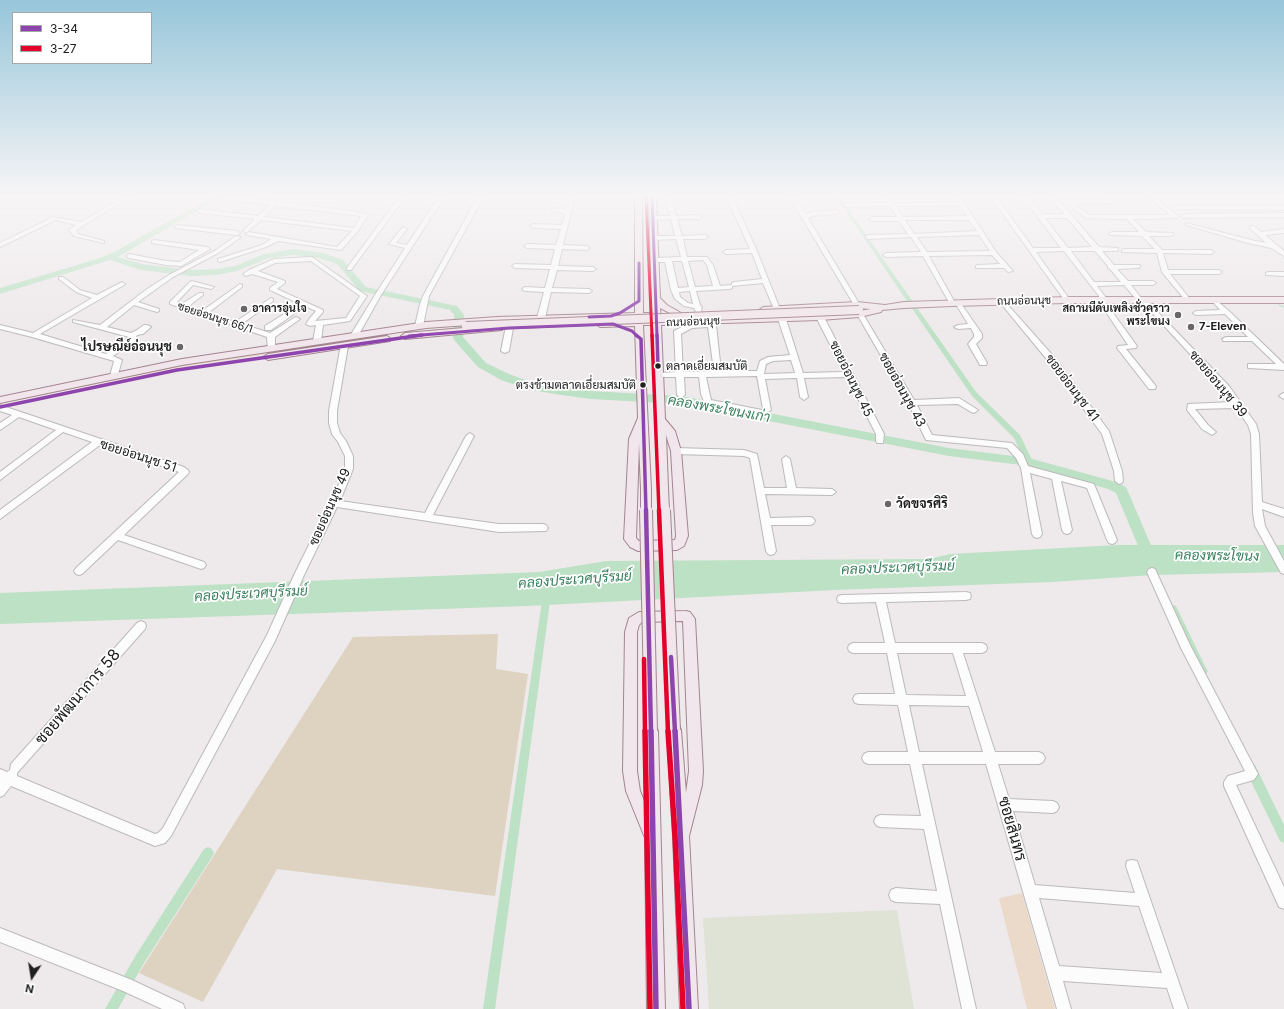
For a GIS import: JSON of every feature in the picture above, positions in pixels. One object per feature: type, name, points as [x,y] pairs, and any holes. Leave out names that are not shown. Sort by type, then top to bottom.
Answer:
[{"type":"main road","points":[[638,243],[639,319],[646,489],[656,1009]]},
{"type":"main road","points":[[655,243],[659,402],[674,730],[681,836],[689,1009]]},
{"type":"main road","points":[[656,299],[679,318],[664,327],[657,339]]},
{"type":"main road","points":[[639,301],[612,320],[641,339]]},
{"type":"main road","name":"ถนนอ่อนนุช","points":[[0,400],[182,362],[354,336],[405,333],[444,328],[504,324],[671,319],[922,306],[1104,301],[1284,301]]},
{"type":"main road","name":"ถนนอ่อนนุช","points":[[955,305],[1005,305],[1069,302]]},
{"type":"main road","points":[[699,310],[696,316],[708,323]]},
{"type":"main road","name":"ถนนอ่อนนุช","points":[[679,318],[699,310],[859,310]]},
{"type":"main road","name":"ถนนอ่อนนุช","points":[[487,325],[509,328],[590,321],[679,318],[708,323],[820,317],[859,310]]},
{"type":"main road","name":"ถนนอ่อนนุช","points":[[0,408],[177,370],[344,346],[405,333],[540,318],[590,321]]},
{"type":"main road","name":"ถนนอ่อนนุช","points":[[405,333],[419,326],[433,329]]},
{"type":"main road","points":[[643,418],[634,439],[630,539],[638,546],[677,545],[681,539],[676,451],[670,431],[660,419]]},
{"type":"main road","points":[[653,838],[633,791],[630,771],[631,632],[633,622],[639,617],[686,616],[689,619],[696,770],[695,785],[681,836]]},
{"type":"street","points":[[162,243],[218,251]]},
{"type":"street","points":[[102,327],[171,276],[218,251],[228,243]]},
{"type":"street","points":[[264,246],[269,243]]},
{"type":"street","points":[[220,260],[264,246],[291,243]]},
{"type":"street","points":[[307,243],[339,249],[344,243]]},
{"type":"street","points":[[349,269],[368,243]]},
{"type":"street","points":[[393,243],[409,247]]},
{"type":"street","points":[[354,336],[382,288],[412,243]]},
{"type":"street","points":[[419,326],[426,296],[455,243]]},
{"type":"street","points":[[540,318],[559,243]]},
{"type":"street","points":[[681,243],[699,310]]},
{"type":"street","points":[[750,243],[764,282],[777,309]]},
{"type":"street","name":"ซอยอ่อนนุช 43","points":[[819,243],[912,403],[929,438],[1009,445],[1022,462]]},
{"type":"street","points":[[917,243],[955,305],[978,334],[978,338],[972,344],[984,363]]},
{"type":"street","points":[[978,267],[1007,268],[988,243]]},
{"type":"street","points":[[1026,243],[1069,302]]},
{"type":"street","points":[[1060,243],[1093,284],[1133,346],[1121,348],[1152,387]]},
{"type":"street","name":"ซอยอ่อนนุช 39","points":[[1091,243],[1110,267],[1220,383],[1239,405],[1252,424],[1255,434],[1258,513],[1260,526],[1284,570]]},
{"type":"street","points":[[1153,243],[1160,252],[1165,272],[1188,301]]},
{"type":"street","points":[[1258,243],[1272,246]]},
{"type":"street","points":[[1269,243],[1284,254]]},
{"type":"street","points":[[528,246],[587,248]]},
{"type":"street","points":[[129,256],[166,263],[181,264],[205,249]]},
{"type":"street","points":[[1031,250],[1116,249]]},
{"type":"street","points":[[726,252],[754,251]]},
{"type":"street","points":[[1124,251],[1211,252]]},
{"type":"street","points":[[886,254],[994,253]]},
{"type":"street","points":[[655,260],[685,258],[707,259],[717,288]]},
{"type":"street","points":[[312,259],[364,296],[348,320],[310,324],[312,319],[321,311],[304,304],[272,289],[283,282],[248,273],[274,261],[312,259]]},
{"type":"street","points":[[668,259],[677,298],[690,307],[699,310]]},
{"type":"street","points":[[515,266],[593,269]]},
{"type":"street","points":[[1110,267],[1138,266]]},
{"type":"street","points":[[1165,272],[1219,272]]},
{"type":"street","points":[[1268,274],[1284,274]]},
{"type":"street","points":[[61,278],[78,291],[98,298]]},
{"type":"street","points":[[674,290],[717,288],[764,282]]},
{"type":"street","name":"ซอยอ่อนนุช 66/1","points":[[211,287],[195,283],[190,284],[172,303],[271,336],[271,348]]},
{"type":"street","points":[[1093,284],[1153,283]]},
{"type":"street","points":[[34,335],[122,284]]},
{"type":"street","points":[[203,313],[240,286]]},
{"type":"street","points":[[525,289],[589,291]]},
{"type":"street","points":[[183,307],[201,294]]},
{"type":"street","points":[[237,324],[271,300]]},
{"type":"street","points":[[1214,301],[1284,367]]},
{"type":"street","points":[[134,303],[157,310]]},
{"type":"street","points":[[268,328],[304,304]]},
{"type":"street","name":"ซอยอ่อนนุช 41","points":[[1005,305],[1052,360],[1106,433],[1117,466],[1119,481]]},
{"type":"street","points":[[1196,313],[1227,312]]},
{"type":"street","name":"ซอยอ่อนนุช 45","points":[[820,317],[850,374],[880,438]]},
{"type":"street","points":[[271,336],[296,319]]},
{"type":"street","points":[[782,319],[800,376],[804,397]]},
{"type":"street","points":[[75,321],[134,335]]},
{"type":"street","points":[[317,341],[320,323]]},
{"type":"street","points":[[681,395],[677,333],[691,326],[708,323],[718,374]]},
{"type":"street","points":[[958,326],[972,326]]},
{"type":"street","points":[[0,327],[34,335],[118,360],[114,376]]},
{"type":"street","points":[[107,357],[131,340],[134,335],[147,327]]},
{"type":"street","points":[[505,351],[509,328]]},
{"type":"street","points":[[1226,339],[1254,339]]},
{"type":"street","name":"ซอยอ่อนนุช 49","points":[[6,776],[155,840],[161,839],[167,832],[280,620],[349,469],[349,456],[346,448],[336,434],[333,423],[333,411],[344,346]]},
{"type":"street","points":[[702,374],[705,394],[708,402],[763,413],[767,410],[761,375],[763,363],[771,359],[794,357]]},
{"type":"street","points":[[1251,366],[1284,367]]},
{"type":"street","points":[[659,374],[800,376],[850,374]]},
{"type":"street","points":[[912,403],[959,401],[974,410]]},
{"type":"street","points":[[1212,432],[1205,427],[1191,410],[1191,406],[1239,405]]},
{"type":"street","name":"ซอยอ่อนนุช 51","points":[[0,408],[61,430],[181,469],[185,472],[79,571]]},
{"type":"street","points":[[0,427],[17,415]]},
{"type":"street","points":[[0,477],[61,430]]},
{"type":"street","points":[[427,518],[470,436]]},
{"type":"street","points":[[0,515],[98,442]]},
{"type":"street","points":[[676,451],[702,451],[753,455],[755,457],[771,551]]},
{"type":"street","points":[[786,459],[792,491]]},
{"type":"street","points":[[1022,462],[1056,478],[1091,486],[1112,540]]},
{"type":"street","points":[[1022,462],[1037,534]]},
{"type":"street","points":[[1056,478],[1067,530]]},
{"type":"street","points":[[761,491],[832,492]]},
{"type":"street","points":[[333,503],[499,528],[543,528]]},
{"type":"street","points":[[1258,504],[1284,512]]},
{"type":"street","points":[[766,522],[810,521]]},
{"type":"street","points":[[117,536],[201,565]]},
{"type":"street","points":[[1152,572],[1186,648],[1250,769],[1252,774],[1250,776],[1232,780],[1230,782],[1230,786],[1284,902]]},
{"type":"street","points":[[842,599],[966,596]]},
{"type":"street","points":[[880,598],[969,1009]]},
{"type":"street","name":"ซอยพัฒนาการ 58","points":[[0,791],[6,776],[140,626]]},
{"type":"street","points":[[853,648],[982,648]]},
{"type":"street","name":"ซอยสินทร","points":[[957,649],[989,756],[1006,805],[1029,891],[1064,1009]]},
{"type":"street","points":[[859,699],[973,701]]},
{"type":"street","points":[[868,758],[989,756],[1039,758]]},
{"type":"street","points":[[1006,805],[1053,807]]},
{"type":"street","points":[[880,821],[929,823]]},
{"type":"street","points":[[1132,866],[1181,1009]]},
{"type":"street","points":[[1029,891],[1144,900]]},
{"type":"street","points":[[896,895],[945,898]]},
{"type":"street","points":[[0,935],[127,985],[178,1009]]},
{"type":"street","points":[[1054,973],[1172,981]]},
{"type":"shaded area","points":[[410,333],[185,366],[0,404],[177,366]]},
{"type":"shaded area","points":[[498,634],[496,669],[528,674],[495,896],[277,869],[203,1002],[139,973],[353,637]]},
{"type":"shaded area","points":[[1022,893],[1055,1009],[1027,1009],[999,898]]},
{"type":"shaded area","points":[[897,910],[914,1009],[709,1009],[703,918]]},
{"type":"water","points":[[1118,545],[1284,545],[1284,572],[1153,575],[1052,582],[835,590],[527,606],[0,624],[0,593],[539,572],[606,561],[929,559],[950,554]]},
{"type":"waterway","points":[[109,257],[136,243]]},
{"type":"waterway","points":[[870,243],[974,394],[1017,437],[1029,462]]},
{"type":"waterway","name":"คลองพระโขนงเก่า","points":[[109,257],[141,267],[191,273],[217,272],[237,268],[267,256],[294,252],[321,255],[340,262],[363,289],[453,308],[459,315],[458,338],[482,365],[505,377],[532,386],[591,395],[681,400],[949,452],[1029,462],[1112,485],[1121,490],[1149,556],[1155,556]]},
{"type":"waterway","points":[[0,291],[109,257]]},
{"type":"waterway","points":[[1279,305],[1284,307]]},
{"type":"waterway","name":"คลองประเวศบุรีรมย์","points":[[489,1009],[547,594]]},
{"type":"waterway","points":[[1173,609],[1203,671]]},
{"type":"waterway","points":[[1251,769],[1284,837]]},
{"type":"waterway","points":[[111,1009],[140,959],[208,853]]},
{"type":"transit line","name":"3-27","points":[[648,243],[668,730],[675,836],[683,1009]]},
{"type":"transit line","name":"3-34","points":[[654,243],[658,366]]},
{"type":"transit line","name":"3-34","points":[[589,317],[611,316],[620,313],[639,301],[639,263]]},
{"type":"transit line","name":"3-34","points":[[0,407],[177,370],[405,336],[509,328],[613,324],[632,331],[641,339],[646,489],[656,1009]]},
{"type":"transit line","name":"3-34","points":[[671,657],[689,1009]]},
{"type":"transit line","name":"3-27","points":[[644,659],[650,1009]]},
{"type":"place","name":"อาคารอุ่นใจ","points":[[244,309]]},
{"type":"place","name":"สถานนีดับเพลิงชั่วคราว พระโขนง","points":[[1178,315]]},
{"type":"place","name":"7-Eleven","points":[[1191,327]]},
{"type":"place","name":"ไปรษณีย์อ่อนนุช","points":[[180,347]]},
{"type":"place","name":"ตลาดเอี่ยมสมบัติ","points":[[658,366]]},
{"type":"place","name":"ตรงข้ามตลาดเอี่ยมสมบัติ","points":[[643,385]]},
{"type":"place","name":"วัดขจรศิริ","points":[[888,504]]},
{"type":"water label","name":"คลองพระโขนง","points":[[1217,556]]}]
